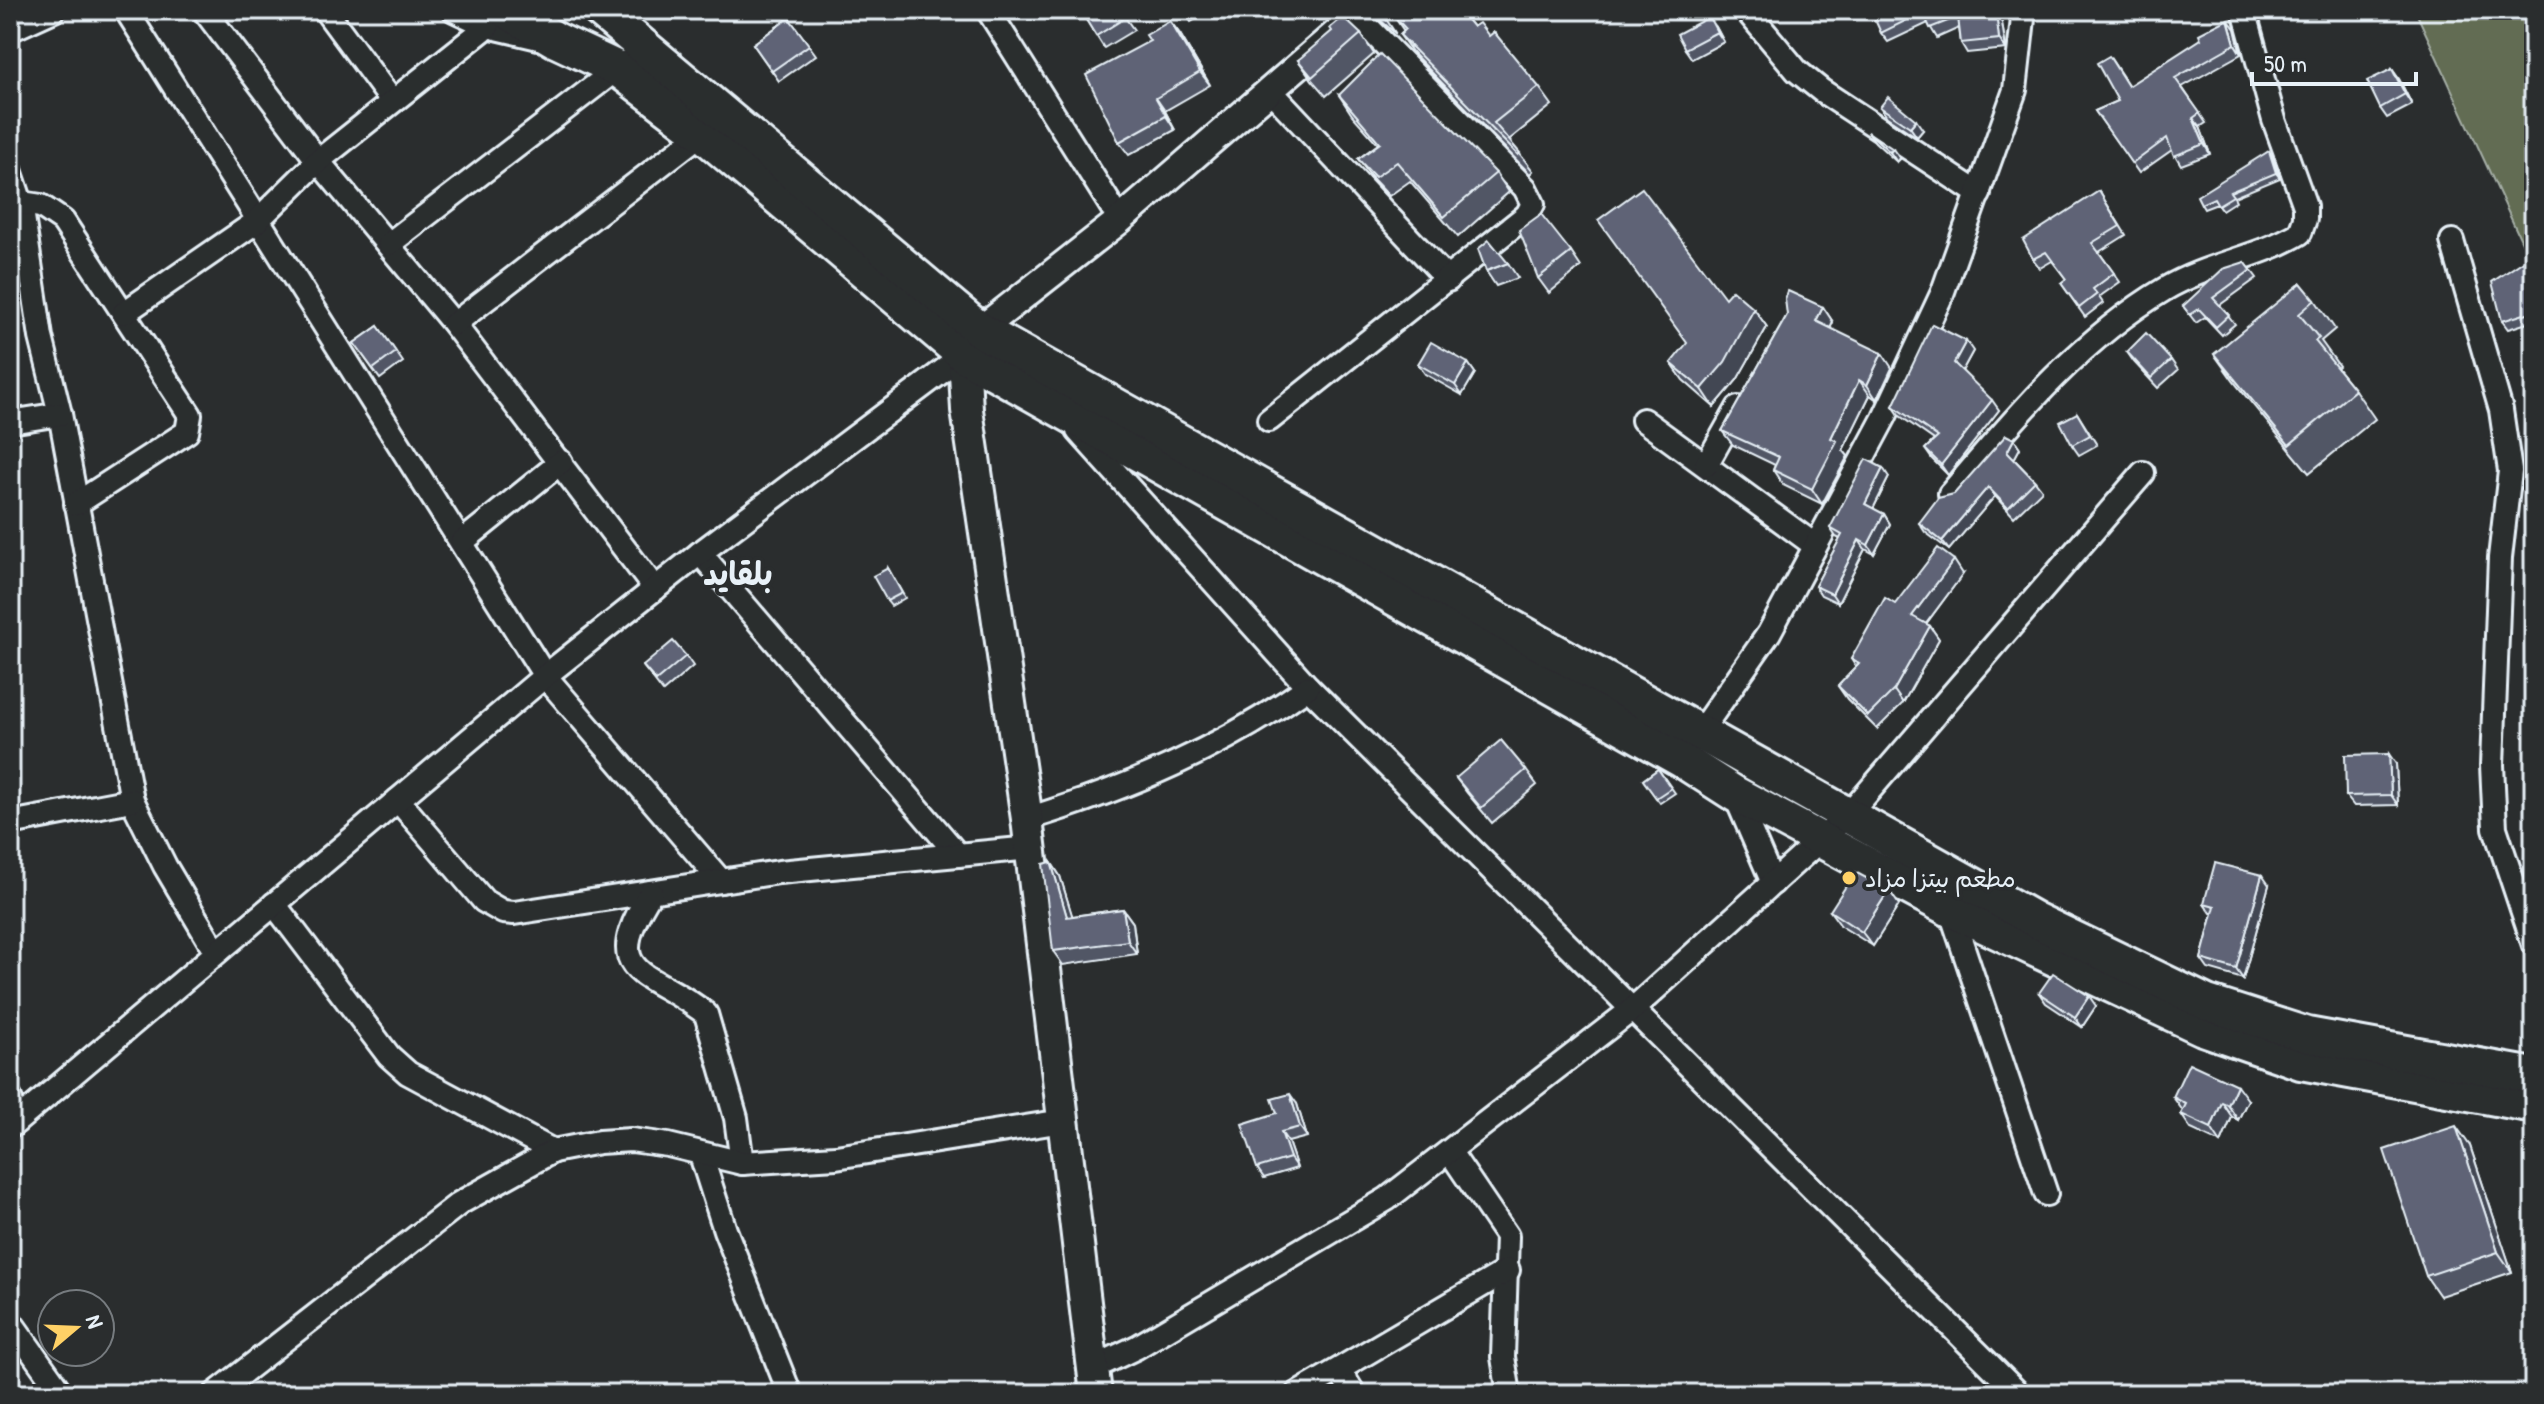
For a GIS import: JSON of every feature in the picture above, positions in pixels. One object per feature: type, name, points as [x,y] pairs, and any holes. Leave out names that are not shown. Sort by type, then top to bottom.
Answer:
[{"type":"main road","points":[[600,10],[972,342]]},
{"type":"main road","points":[[496,18],[556,40],[618,69],[972,342],[1261,504],[1701,730],[2035,920],[2207,1003],[2307,1035],[2534,1076]]},
{"type":"main road","points":[[972,342],[967,410],[1029,833],[1095,1381]]},
{"type":"main road","points":[[1261,504],[1735,794],[1950,909],[2203,1028],[2301,1062],[2534,1105]]},
{"type":"street","points":[[10,30],[54,10]]},
{"type":"street","points":[[126,10],[256,222],[545,676],[721,881]]},
{"type":"street","points":[[204,10],[318,161],[454,324],[655,589]]},
{"type":"street","points":[[325,10],[392,101]]},
{"type":"street","points":[[454,10],[496,18]]},
{"type":"street","points":[[988,10],[1120,220]]},
{"type":"street","points":[[1746,10],[1797,71],[1822,91],[1979,194]]},
{"type":"street","points":[[1682,760],[1769,633],[1813,544],[1884,418],[1942,294],[2015,90],[2024,10]]},
{"type":"street","points":[[1950,494],[2035,394],[2126,314],[2167,288],[2202,271],[2300,233],[2305,206],[2274,120],[2244,10]]},
{"type":"street","points":[[13,1125],[545,676],[972,342],[1120,220],[1360,13],[1530,196],[1531,210],[1448,280],[1269,420]]},
{"type":"street","points":[[124,313],[256,222],[318,161],[496,18]]},
{"type":"street","points":[[389,244],[645,47]]},
{"type":"street","points":[[1270,90],[1448,280]]},
{"type":"street","points":[[454,324],[702,133]]},
{"type":"street","points":[[10,170],[21,203],[41,337],[60,414],[132,800],[157,852],[216,952]]},
{"type":"street","points":[[21,203],[41,206],[63,221],[190,415],[187,432],[76,504]]},
{"type":"street","points":[[2452,241],[2501,410],[2510,471],[2500,558],[2492,765],[2495,828],[2534,945]]},
{"type":"street","points":[[1051,387],[1095,447],[1308,687],[2019,1394]]},
{"type":"street","points":[[1706,465],[1749,388]]},
{"type":"street","points":[[10,422],[60,414]]},
{"type":"street","points":[[1643,420],[1813,544]]},
{"type":"street","points":[[462,542],[561,462]]},
{"type":"street","points":[[1095,1381],[1137,1347],[1387,1199],[1634,1008],[1850,813],[2143,473]]},
{"type":"street","points":[[700,553],[958,855]]},
{"type":"street","points":[[398,800],[484,901],[503,912],[514,913],[721,881],[958,855],[1029,833],[1096,798],[1186,760],[1265,717],[1308,687]]},
{"type":"street","points":[[1735,794],[1773,883]]},
{"type":"street","points":[[10,823],[132,800]]},
{"type":"street","points":[[651,892],[629,931],[630,959],[642,975],[706,1014],[736,1118],[742,1163]]},
{"type":"street","points":[[274,904],[389,1056],[408,1073],[553,1151]]},
{"type":"street","points":[[1950,909],[2046,1194]]},
{"type":"street","points":[[10,1098],[13,1125]]},
{"type":"street","points":[[215,1394],[460,1203],[553,1151],[599,1142],[631,1140],[668,1145],[742,1163],[836,1157],[1063,1121]]},
{"type":"street","points":[[1450,1152],[1507,1236],[1503,1357],[1509,1394]]},
{"type":"street","points":[[701,1155],[725,1230],[790,1394]]},
{"type":"street","points":[[1297,1394],[1508,1270]]},
{"type":"street","points":[[10,1321],[62,1394]]},
{"type":"street","points":[[1339,1370],[1354,1394]]},
{"type":"green space","points":[[2415,10],[2534,10],[2534,267],[2532,264]]},
{"type":"building","points":[[1080,10],[1120,10],[1125,18],[1096,36]]},
{"type":"building","points":[[1398,10],[1459,10],[1473,27],[1479,23],[1489,36],[1494,32],[1539,87],[1494,123],[1520,153],[1518,155],[1400,35],[1406,29],[1393,15]]},
{"type":"building","points":[[1978,10],[1977,16],[1996,13],[1999,39],[1961,43],[1958,17],[1930,28],[1923,12],[1881,33],[1871,11]]},
{"type":"building","points":[[1343,17],[1361,34],[1312,77],[1298,60],[1332,31],[1330,28]]},
{"type":"building","points":[[1709,17],[1717,32],[1685,49],[1677,34]]},
{"type":"building","points":[[789,18],[809,45],[772,71],[753,44]]},
{"type":"building","points":[[2228,19],[2235,44],[2175,78],[2200,113],[2193,118],[2204,144],[2174,156],[2167,138],[2132,164],[2095,111],[2118,101],[2097,63],[2109,56],[2128,86],[2201,39],[2199,34]]},
{"type":"building","points":[[1170,21],[1200,72],[1156,98],[1166,116],[1119,142],[1086,75],[1150,41],[1146,35]]},
{"type":"building","points":[[1380,54],[1496,173],[1444,217],[1397,162],[1375,177],[1358,159],[1380,143],[1339,95]]},
{"type":"building","points":[[2392,69],[2405,94],[2380,108],[2367,81]]},
{"type":"building","points":[[1888,97],[1916,120],[1910,127],[1880,107]]},
{"type":"building","points":[[1868,132],[1893,149],[1890,152]]},
{"type":"building","points":[[2269,151],[2276,173],[2230,192],[2233,196],[2218,205],[2214,198],[2201,204],[2197,196]]},
{"type":"building","points":[[1642,188],[1725,298],[1732,290],[1754,309],[1725,362],[1702,389],[1671,363],[1687,343],[1598,220]]},
{"type":"building","points":[[2099,191],[2120,226],[2092,243],[2114,273],[2093,289],[2097,294],[2079,308],[2061,283],[2066,279],[2046,252],[2033,259],[2023,240]]},
{"type":"building","points":[[1541,214],[1571,252],[1538,278],[1519,230]]},
{"type":"building","points":[[1489,240],[1508,263],[1486,271],[1478,249]]},
{"type":"building","points":[[2534,254],[2534,311],[2502,321],[2492,282]]},
{"type":"building","points":[[2245,262],[2251,270],[2213,298],[2229,315],[2216,327],[2199,309],[2190,315],[2183,306],[2223,269]]},
{"type":"building","points":[[2301,283],[2315,300],[2299,314],[2319,338],[2315,341],[2355,390],[2289,445],[2214,354]]},
{"type":"building","points":[[1788,291],[1823,307],[1816,321],[1882,353],[1867,385],[1859,380],[1831,438],[1837,441],[1812,489],[1773,470],[1779,457],[1722,431],[1787,315],[1785,299]]},
{"type":"building","points":[[1932,324],[1966,341],[1954,363],[1992,400],[1941,465],[1925,449],[1938,437],[1893,406]]},
{"type":"building","points":[[378,326],[396,352],[373,369],[354,343]]},
{"type":"building","points":[[2146,333],[2171,360],[2151,378],[2127,352]]},
{"type":"building","points":[[1431,342],[1468,363],[1455,385],[1418,364]]},
{"type":"building","points":[[2077,413],[2090,435],[2072,445],[2060,422]]},
{"type":"building","points":[[2006,435],[2014,439],[2007,452],[2035,481],[2008,508],[1988,487],[1942,541],[1919,523],[1938,498],[1954,494]]},
{"type":"building","points":[[1866,459],[1883,468],[1865,504],[1884,514],[1868,545],[1859,540],[1832,594],[1815,586],[1842,535],[1830,528]]},
{"type":"building","points":[[1938,548],[1954,560],[1912,616],[1930,626],[1894,690],[1868,716],[1838,686],[1859,664],[1851,659],[1885,598],[1895,604]]},
{"type":"building","points":[[888,568],[902,593],[887,601],[873,576]]},
{"type":"building","points":[[673,641],[686,656],[656,681],[643,666]]},
{"type":"building","points":[[1501,740],[1526,770],[1481,808],[1456,778]]},
{"type":"building","points":[[2389,754],[2391,795],[2346,796],[2345,755]]},
{"type":"building","points":[[1658,769],[1671,788],[1656,798],[1643,780]]},
{"type":"building","points":[[1051,862],[1067,917],[1123,909],[1128,941],[1053,951],[1043,864]]},
{"type":"building","points":[[2215,863],[2262,875],[2236,969],[2201,959],[2215,906],[2204,903]]},
{"type":"building","points":[[1855,872],[1889,890],[1862,932],[1830,911]]},
{"type":"building","points":[[2053,973],[2089,996],[2075,1017],[2039,993]]},
{"type":"building","points":[[2189,1063],[2237,1085],[2228,1105],[2222,1102],[2211,1128],[2181,1114],[2186,1104],[2173,1097]]},
{"type":"building","points":[[1290,1094],[1300,1127],[1281,1132],[1290,1158],[1257,1168],[1242,1124],[1277,1113],[1272,1099]]},
{"type":"building","points":[[2456,1126],[2498,1252],[2426,1276],[2384,1150]]},
{"type":"place","name":"مطعم بيتزا مزاد","points":[[1849,878]]},
{"type":"district","name":"بلقايد","points":[[738,573]]}]
